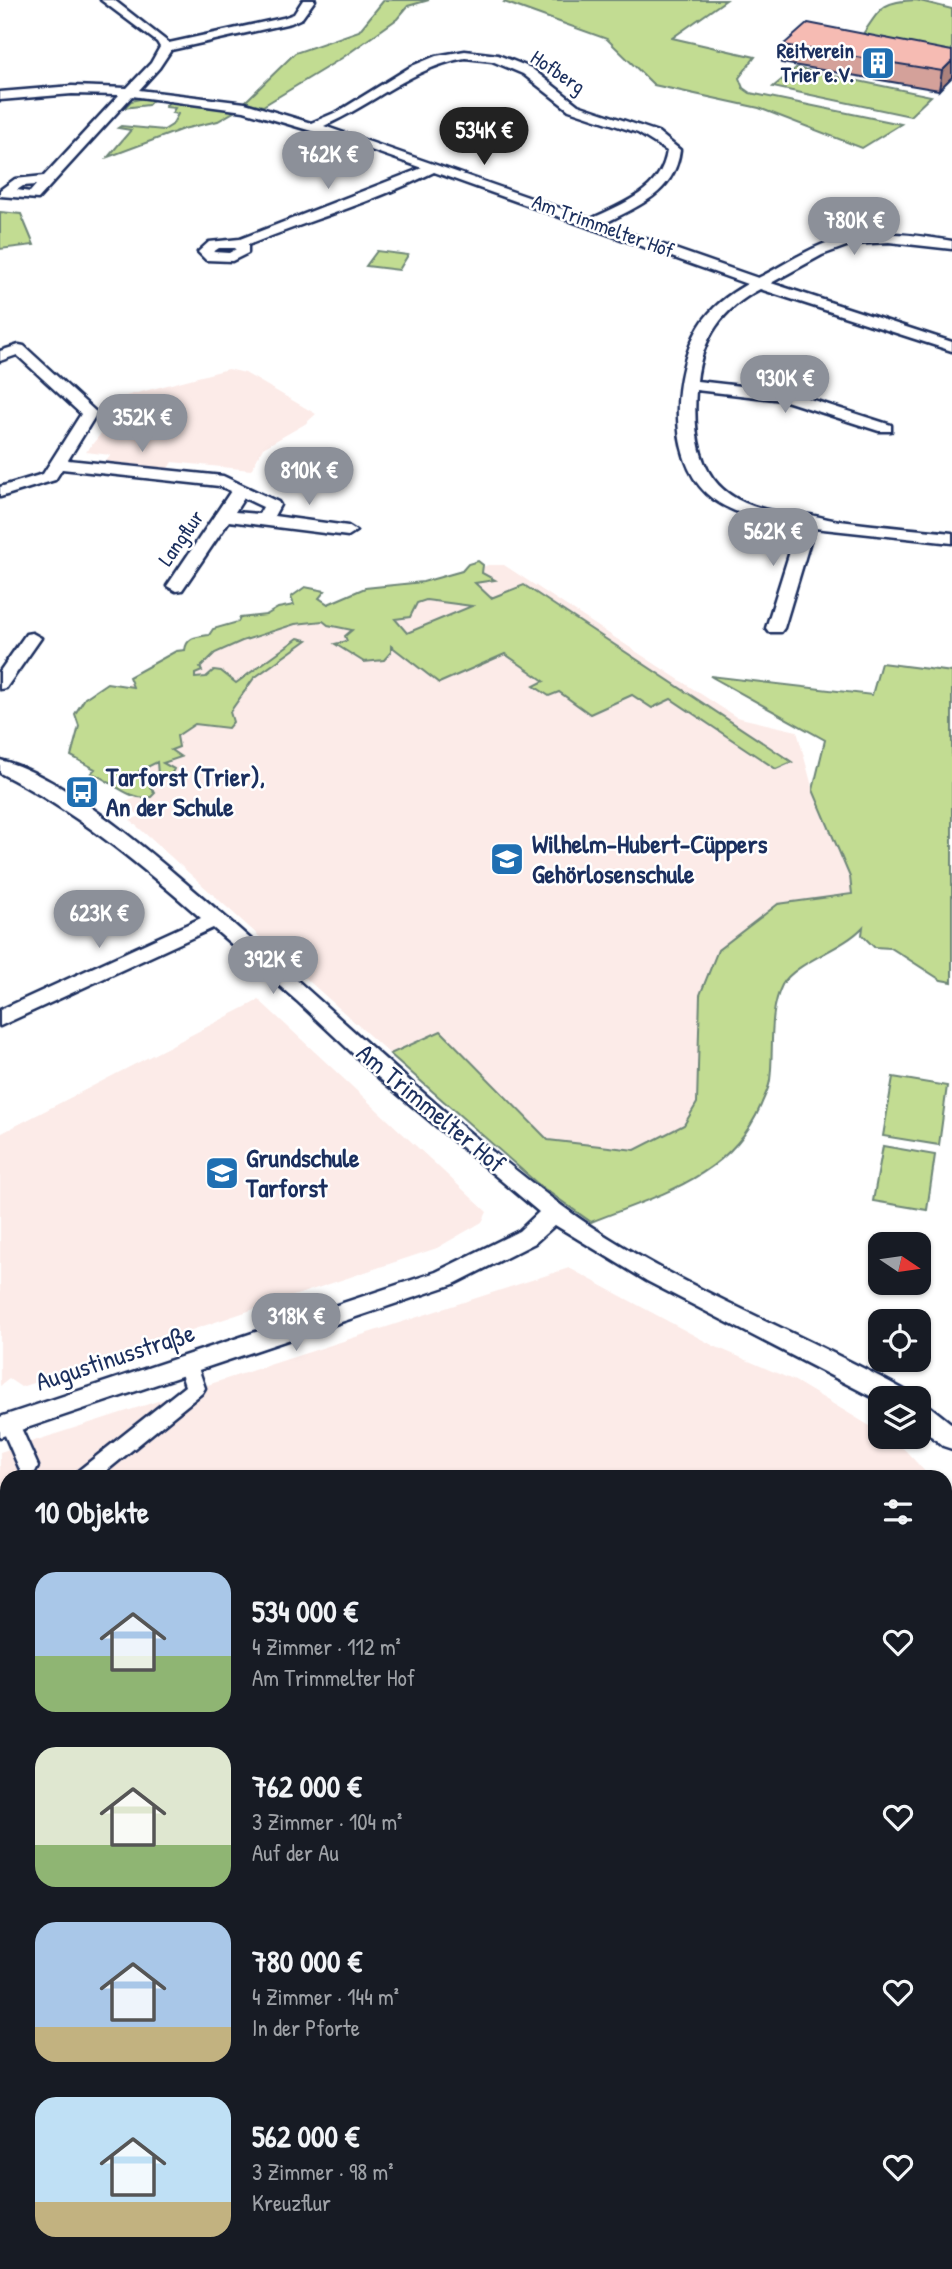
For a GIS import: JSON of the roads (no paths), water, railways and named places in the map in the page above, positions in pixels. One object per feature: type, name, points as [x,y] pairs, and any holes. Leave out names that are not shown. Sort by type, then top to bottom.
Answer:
[{"type":"street","points":[[107,0],[151,31],[166,47]]},
{"type":"street","points":[[127,0],[189,42]]},
{"type":"street","points":[[48,180],[166,47],[287,21],[298,16],[309,0]]},
{"type":"street","name":"Hofberg","points":[[314,126],[366,103],[430,60],[448,54],[475,54],[497,59],[530,72],[546,88],[583,112],[661,136],[674,150],[674,163],[664,184],[594,223]]},
{"type":"street","name":"Am Trimmelter Hof","points":[[0,96],[72,90],[128,92],[245,107],[314,126],[760,284],[952,347]]},
{"type":"street","points":[[241,244],[309,214],[400,186],[432,168]]},
{"type":"street","points":[[952,245],[894,239],[849,240],[824,248],[729,301],[708,324],[694,358],[689,385],[691,450],[700,477],[720,497],[742,509],[952,538]]},
{"type":"street","points":[[0,356],[19,349],[89,414],[49,477],[0,492]]},
{"type":"street","points":[[0,368],[42,368]]},
{"type":"street","points":[[689,385],[785,396],[885,428]]},
{"type":"street","name":"Langflur","points":[[58,464],[223,481],[272,505],[264,520]]},
{"type":"street","name":"Langflur","points":[[176,586],[241,489]]},
{"type":"street","name":"Langflur","points":[[224,516],[348,531]]},
{"type":"street","points":[[775,628],[808,520]]},
{"type":"street","points":[[0,684],[32,638]]},
{"type":"street","name":"Am Trimmelter Hof","points":[[0,766],[52,792],[97,821],[305,996],[387,1073],[554,1212],[603,1245],[656,1275],[876,1386]]},
{"type":"street","points":[[0,1019],[216,919]]},
{"type":"street","name":"Augustinusstraße","points":[[7,1430],[188,1364],[445,1278],[527,1237],[554,1212]]},
{"type":"street","points":[[94,1470],[195,1388],[188,1364]]},
{"type":"street","points":[[931,1422],[952,1439]]},
{"type":"street","points":[[7,1430],[28,1466]]},
{"type":"place","name":"Reitverein Trier e.V.","points":[[878,63]]},
{"type":"place","name":"Tarforst (Trier), An der Schule","points":[[82,792]]},
{"type":"place","name":"Wilhelm-Hubert-Cüppers Gehörlosenschule","points":[[507,859]]},
{"type":"place","name":"Grundschule Tarforst","points":[[222,1173]]}]
